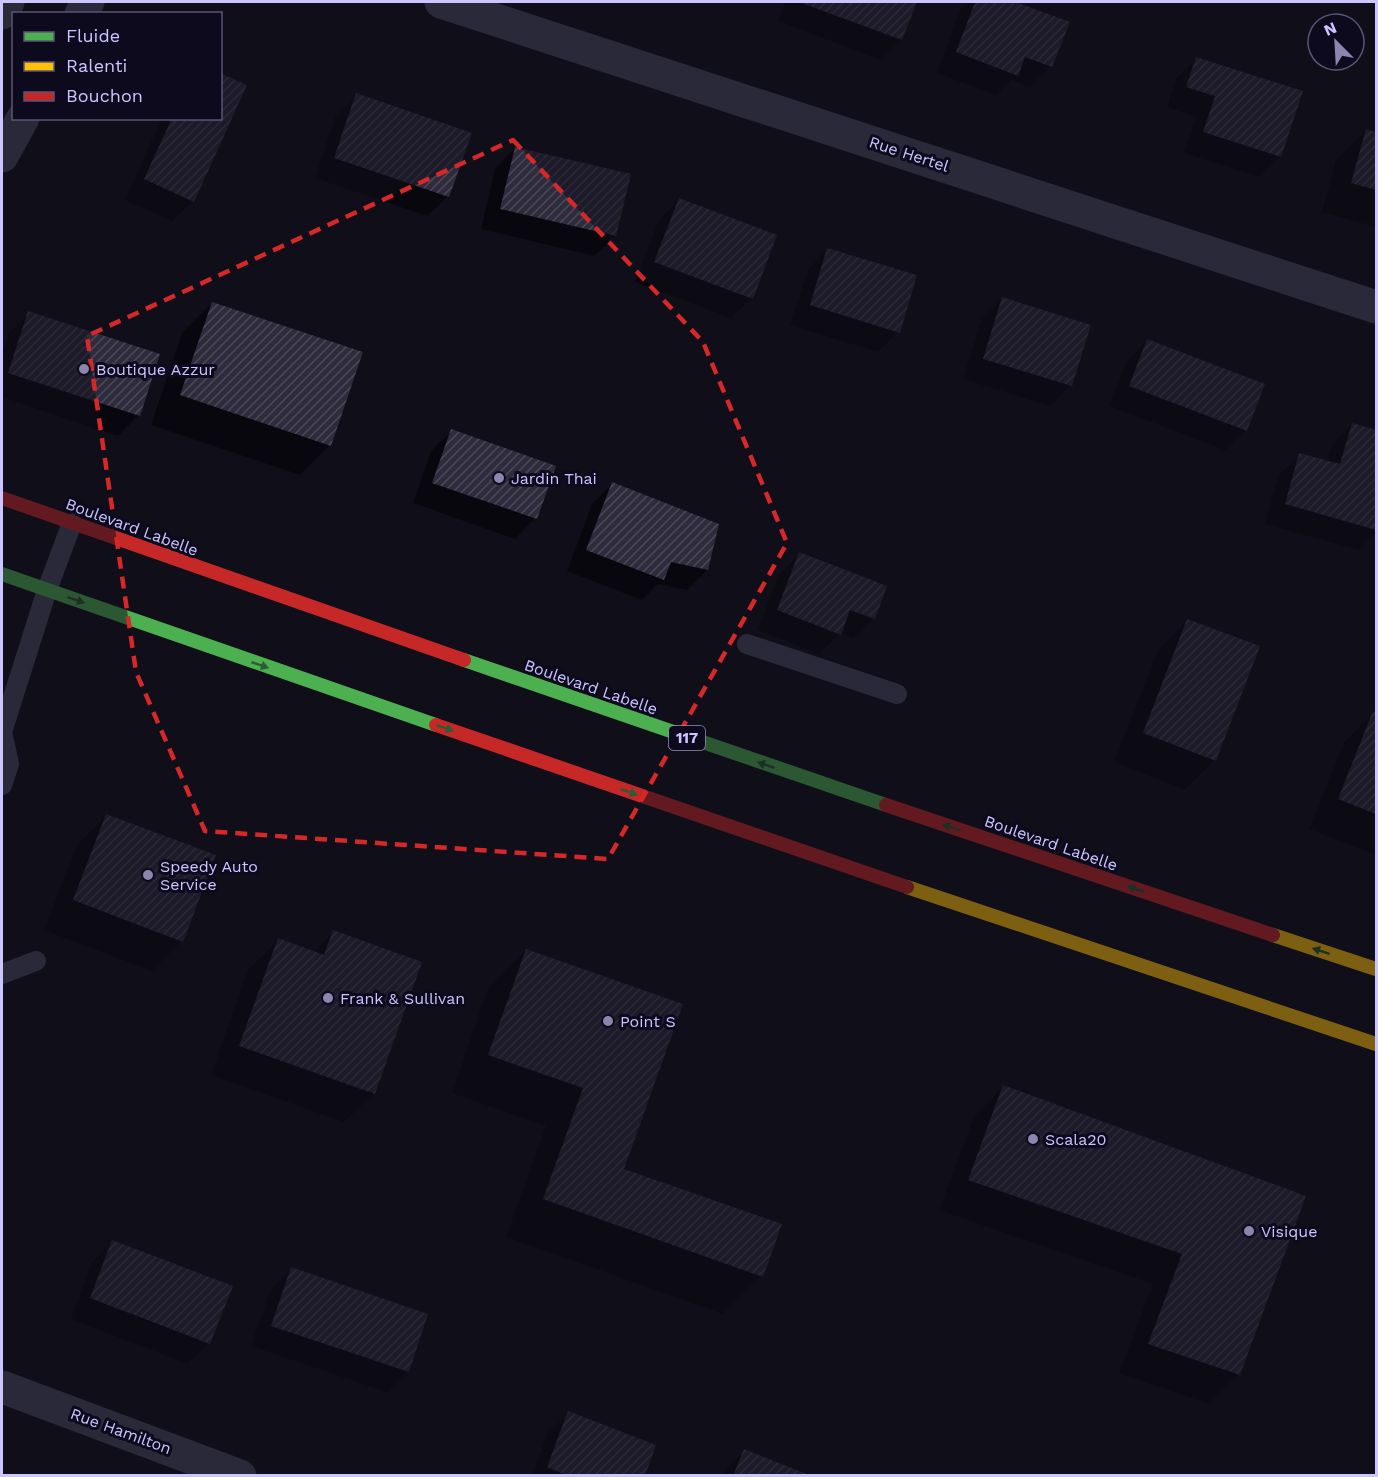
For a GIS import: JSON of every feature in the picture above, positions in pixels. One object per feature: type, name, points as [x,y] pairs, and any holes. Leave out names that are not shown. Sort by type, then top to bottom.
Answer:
[{"type":"main road","name":"Boulevard Labelle","points":[[2,498],[256,589],[833,788],[1377,969]]},
{"type":"main road","points":[[2,574],[777,843],[1377,1044]]},
{"type":"street","points":[[2,13],[8,2]]},
{"type":"street","name":"Rue Hertel","points":[[441,2],[1377,307]]},
{"type":"street","points":[[2,156],[21,120]]},
{"type":"street","name":"Rue Hamilton","points":[[2,1387],[240,1476]]},
{"type":"lane","points":[[2,785],[9,764],[2,732],[47,590],[72,523]]},
{"type":"lane","points":[[747,644],[897,694]]},
{"type":"lane","points":[[2,974],[36,961]]},
{"type":"highlighted area","points":[[513,140],[703,342],[787,543],[608,859],[205,831],[136,672],[87,336]]},
{"type":"building","points":[[799,2],[917,2],[902,40]]},
{"type":"building","points":[[975,2],[1015,2],[1070,22],[1052,67],[1025,57],[1018,76],[956,52]]},
{"type":"building","points":[[1196,57],[1303,91],[1281,157],[1203,132],[1215,96],[1186,87]]},
{"type":"building","points":[[222,74],[247,85],[194,202],[144,179],[171,120],[222,120]]},
{"type":"building","points":[[356,93],[472,133],[449,197],[334,158]]},
{"type":"building","points":[[1366,129],[1376,132],[1376,190],[1351,183]]},
{"type":"building","points":[[515,147],[631,174],[616,236],[500,209]]},
{"type":"building","points":[[679,198],[777,235],[753,299],[654,262]]},
{"type":"building","points":[[827,248],[917,275],[900,333],[810,305]]},
{"type":"building","points":[[1002,297],[1091,325],[1072,386],[983,359]]},
{"type":"building","points":[[212,302],[363,352],[331,446],[180,395]]},
{"type":"building","points":[[28,311],[160,354],[140,416],[8,373]]},
{"type":"building","points":[[1147,339],[1265,384],[1247,431],[1129,386]]},
{"type":"building","points":[[1352,423],[1376,430],[1376,530],[1285,504],[1299,453],[1340,464]]},
{"type":"building","points":[[451,429],[556,466],[537,519],[432,483]]},
{"type":"building","points":[[612,482],[719,524],[708,570],[671,562],[664,580],[586,550]]},
{"type":"building","points":[[799,552],[887,586],[875,619],[850,610],[841,635],[777,610]]},
{"type":"building","points":[[1187,619],[1260,646],[1216,761],[1143,733]]},
{"type":"building","points":[[1373,711],[1376,713],[1376,814],[1338,799]]},
{"type":"building","points":[[106,814],[216,855],[183,942],[73,900]]},
{"type":"building","points":[[333,930],[422,962],[375,1094],[239,1046],[278,938],[324,955]]},
{"type":"building","points":[[526,949],[683,1004],[624,1169],[782,1224],[763,1277],[543,1199],[583,1088],[488,1055]]},
{"type":"building","points":[[1003,1085],[1306,1196],[1240,1375],[1148,1344],[1182,1254],[968,1180]]},
{"type":"building","points":[[112,1240],[233,1286],[210,1344],[90,1298]]},
{"type":"building","points":[[291,1267],[428,1314],[409,1372],[271,1326]]},
{"type":"building","points":[[568,1411],[656,1445],[645,1476],[568,1476],[547,1467]]},
{"type":"building","points":[[744,1449],[809,1475],[809,1476],[733,1476]]},
{"type":"traffic: fast","points":[[2,574],[436,725]]},
{"type":"traffic: fast","points":[[464,660],[886,805]]},
{"type":"traffic: slow","points":[[907,887],[1376,1044]]},
{"type":"traffic: slow","points":[[1273,935],[1376,969]]},
{"type":"traffic: jam","points":[[2,498],[464,660]]},
{"type":"traffic: jam","points":[[436,725],[907,887]]},
{"type":"traffic: jam","points":[[886,805],[1273,935]]},
{"type":"place","name":"Boutique Azzur","points":[[84,369]]},
{"type":"place","name":"Jardin Thai","points":[[499,478]]},
{"type":"place","name":"Speedy Auto Service","points":[[148,875]]},
{"type":"place","name":"Frank & Sullivan","points":[[328,998]]},
{"type":"place","name":"Point S","points":[[608,1021]]},
{"type":"place","name":"Scala20","points":[[1033,1139]]},
{"type":"place","name":"Visique","points":[[1249,1231]]}]
